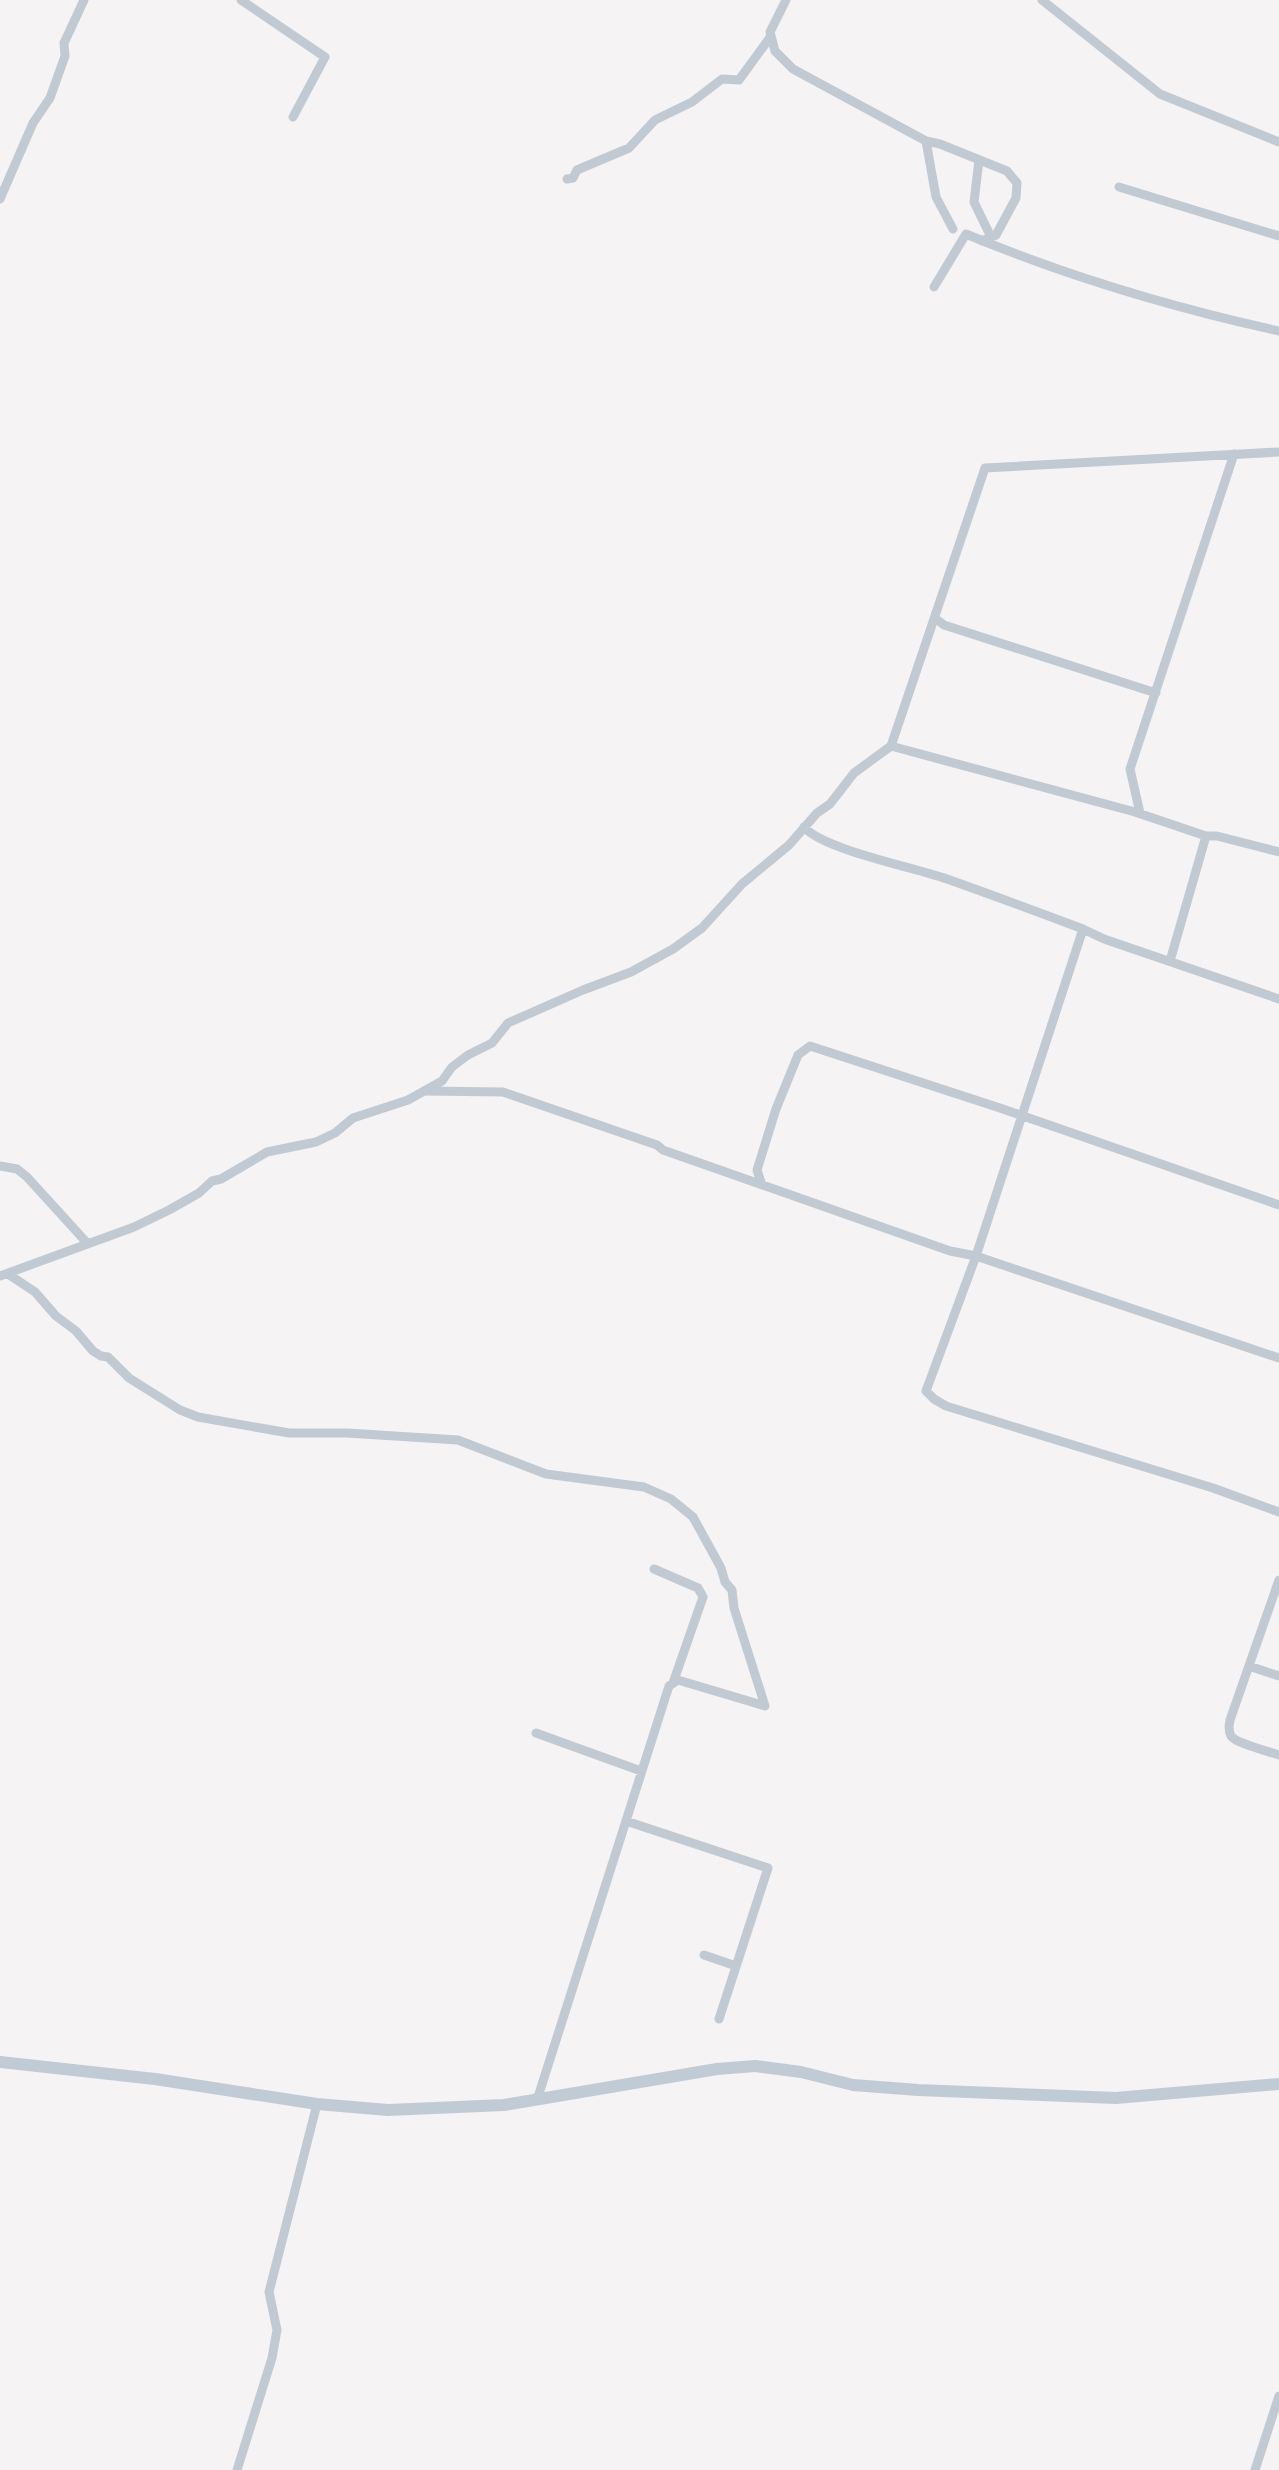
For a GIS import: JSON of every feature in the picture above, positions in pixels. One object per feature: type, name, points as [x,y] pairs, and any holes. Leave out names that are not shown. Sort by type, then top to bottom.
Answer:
[{"type":"street","points":[[0,199],[33,123],[50,98],[64,56],[64,43],[84,0]]},
{"type":"street","points":[[241,0],[325,57],[293,117]]},
{"type":"street","points":[[786,0],[770,32],[775,51],[793,69],[926,141],[940,144],[1007,171],[1017,183],[1016,198],[996,235],[982,241]]},
{"type":"street","points":[[1042,0],[1160,94],[1279,142]]},
{"type":"street","points":[[567,179],[573,178],[577,170],[629,148],[655,120],[700,97],[722,80],[739,80],[771,36]]},
{"type":"street","points":[[926,141],[936,197],[953,229]]},
{"type":"street","points":[[979,160],[974,202],[991,237]]},
{"type":"street","points":[[1120,187],[1279,236]]},
{"type":"street","points":[[934,287],[966,234],[1087,281],[1193,312],[1279,331]]},
{"type":"street","points":[[4,1275],[134,1227],[169,1210],[199,1193],[212,1181],[221,1179],[267,1152],[316,1142],[335,1133],[353,1118],[408,1100],[442,1081],[452,1067],[468,1055],[492,1043],[508,1023],[583,990],[631,972],[673,949],[702,928],[742,884],[789,846],[804,827],[830,804],[854,773],[891,746],[985,468],[1279,452]]},
{"type":"street","points":[[1140,814],[1130,770],[1234,454]]},
{"type":"street","points":[[935,618],[944,625],[1156,693]]},
{"type":"street","points":[[891,746],[1140,814],[1206,836],[1217,836],[1279,852]]},
{"type":"street","points":[[804,827],[811,835],[843,847],[945,878],[1279,999]]},
{"type":"street","points":[[1170,961],[1206,836]]},
{"type":"street","points":[[1083,929],[976,1256],[926,1391],[934,1399],[946,1406],[1204,1486],[1279,1512]]},
{"type":"street","points":[[762,1184],[757,1170],[776,1109],[798,1055],[810,1046],[1023,1116],[1279,1205]]},
{"type":"street","points":[[426,1091],[503,1092],[573,1115],[657,1145],[663,1150],[950,1251],[976,1256],[1279,1358]]},
{"type":"street","points":[[0,1166],[17,1169],[27,1177],[88,1244]]},
{"type":"street","points":[[4,1275],[35,1292],[56,1316],[76,1331],[93,1351],[101,1356],[108,1357],[129,1378],[180,1410],[198,1418],[288,1433],[356,1434],[458,1440],[546,1474],[644,1487],[671,1499],[692,1517],[722,1568],[725,1582],[732,1590],[734,1608],[765,1706],[678,1680],[669,1686],[537,2100]]},
{"type":"street","points":[[654,1569],[698,1588],[703,1596],[673,1683]]},
{"type":"street","points":[[1279,1580],[1230,1720],[1229,1730],[1232,1738],[1279,1755]]},
{"type":"street","points":[[1249,1666],[1279,1676]]},
{"type":"street","points":[[536,1733],[641,1772]]},
{"type":"street","points":[[626,1821],[768,1868],[719,2019]]},
{"type":"street","points":[[704,1955],[736,1966]]},
{"type":"street","points":[[0,2062],[155,2079],[317,2104],[388,2110],[504,2105],[716,2069],[755,2066],[801,2072],[853,2085],[918,2090],[1116,2098],[1279,2084]]},
{"type":"street","points":[[237,2470],[272,2358],[277,2330],[270,2292],[317,2104]]},
{"type":"street","points":[[1255,2470],[1279,2396]]}]
